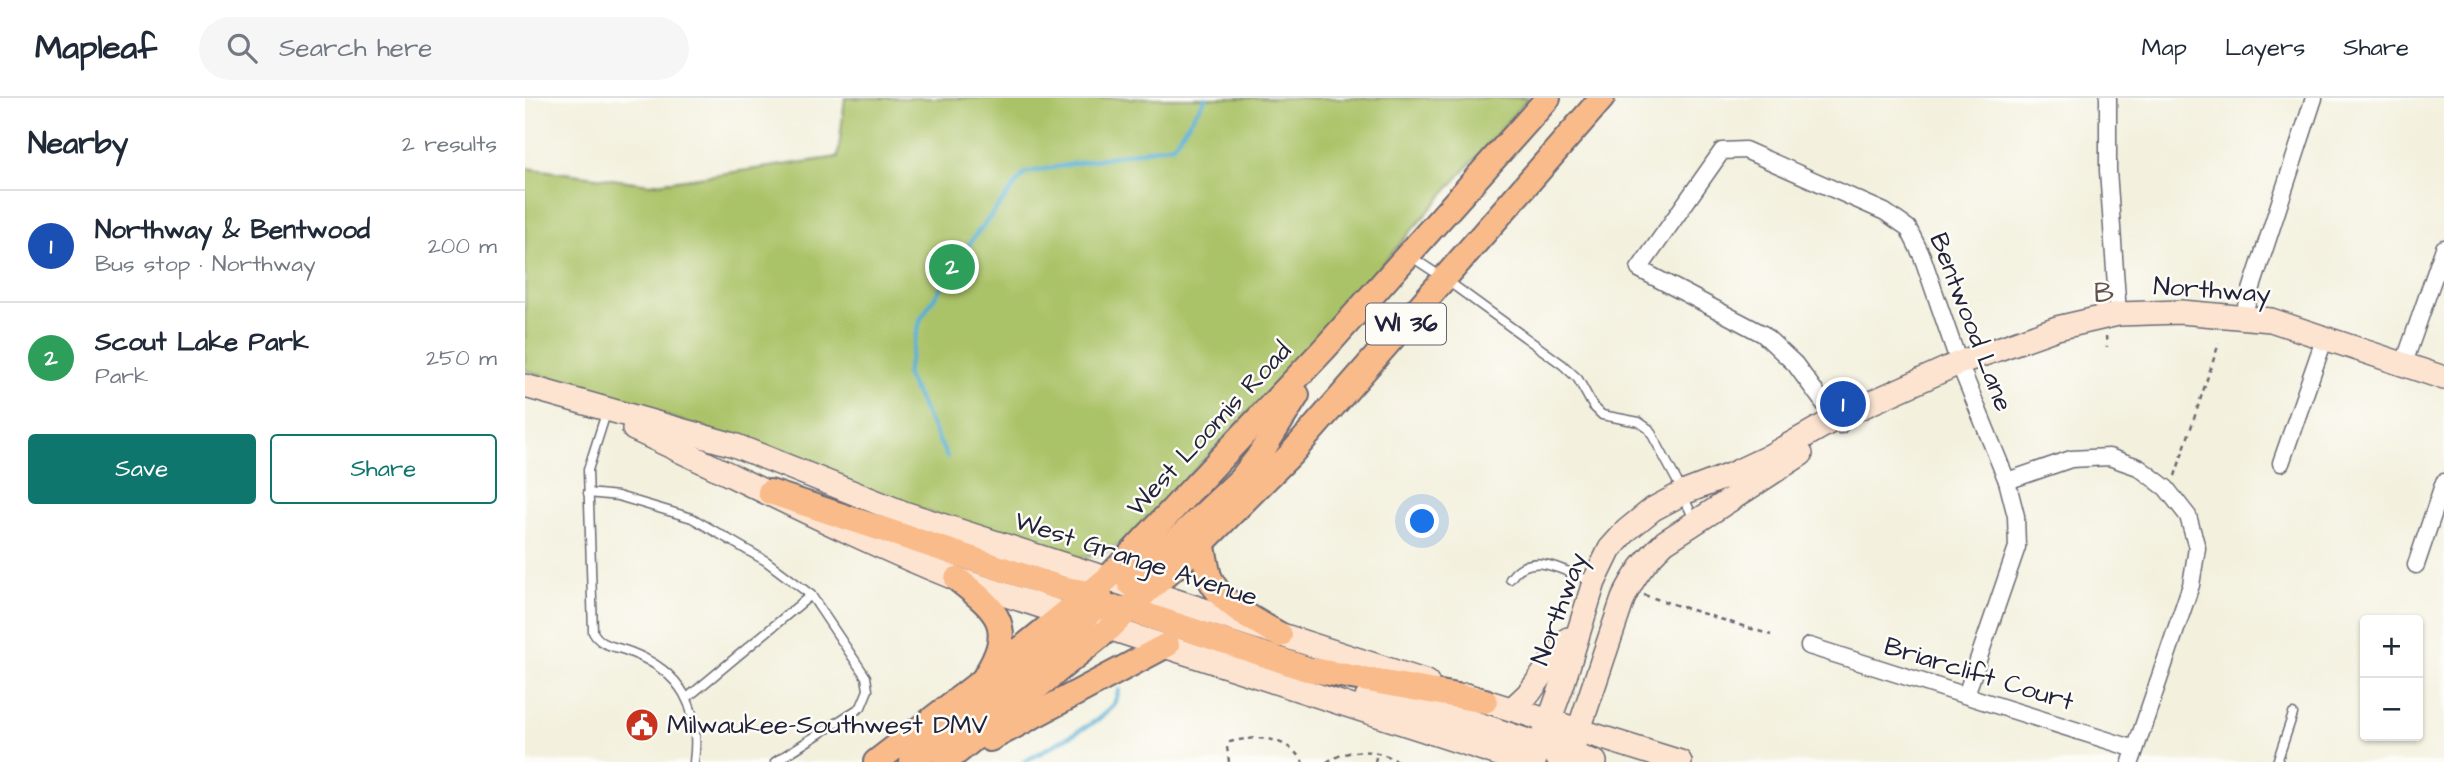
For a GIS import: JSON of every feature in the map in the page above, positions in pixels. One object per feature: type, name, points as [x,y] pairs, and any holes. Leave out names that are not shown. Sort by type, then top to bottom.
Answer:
[{"type":"main road","name":"West Loomis Road","points":[[1107,602],[1240,480],[1257,460],[1324,349],[1548,98]]},
{"type":"main road","name":"WI 36","points":[[876,762],[982,680],[1202,543],[1291,454],[1602,98]]},
{"type":"main road","points":[[770,492],[1307,669],[1485,701]]},
{"type":"main road","points":[[1202,543],[1209,577],[1223,596],[1238,611],[1280,635]]},
{"type":"main road","points":[[957,579],[988,604],[999,620],[1002,635],[998,650],[982,680]]},
{"type":"main road","name":"WI 36","points":[[945,762],[1107,602]]},
{"type":"main road","points":[[912,762],[1070,637],[1107,602]]},
{"type":"main road","points":[[945,762],[1167,645]]},
{"type":"street","points":[[2108,98],[2108,170],[2117,314]]},
{"type":"street","points":[[2242,318],[2314,98]]},
{"type":"street","name":"Bentwood Lane","points":[[1838,423],[1795,364],[1763,334],[1639,269],[1722,151],[1745,150],[1885,212],[1908,228],[1922,256],[1959,363],[2007,481],[2016,516],[2017,547],[1966,695]]},
{"type":"street","points":[[2403,366],[2444,248]]},
{"type":"street","name":"Northway","points":[[1539,756],[1594,582],[1610,550],[1627,530],[1653,509],[1683,493],[1766,458],[1838,423],[1897,390],[1959,363],[2057,328],[2117,314],[2181,312],[2271,320],[2444,378]]},
{"type":"street","points":[[2281,463],[2325,337]]},
{"type":"street","name":"West Grange Avenue","points":[[525,386],[606,413],[882,548],[957,579],[1107,602],[1280,635],[1680,762]]},
{"type":"street","name":"West Grange Avenue","points":[[606,413],[734,444],[904,513],[1107,602],[1167,645],[1523,762]]},
{"type":"street","name":"Northway","points":[[1570,758],[1623,599],[1633,577],[1647,559],[1665,542],[1838,423]]},
{"type":"street","points":[[2007,481],[2071,459],[2109,457],[2138,467],[2166,488],[2188,516],[2197,548],[2191,585],[2133,755]]},
{"type":"street","points":[[2416,565],[2444,482]]},
{"type":"street","points":[[1512,709],[1530,692],[1562,650],[1582,615]]},
{"type":"street","name":"Briarclift Court","points":[[1809,646],[1966,695],[2133,755]]},
{"type":"street","points":[[1282,683],[1430,710],[1539,756],[1595,762]]},
{"type":"street","points":[[1539,756],[1579,730]]},
{"type":"lane","points":[[1408,256],[1445,279],[1563,365],[1578,379],[1593,406],[1602,415],[1639,422],[1649,429],[1683,493],[1695,523]]},
{"type":"lane","points":[[606,413],[588,470],[593,632],[600,642],[630,651],[669,674],[687,698],[695,720],[697,740],[694,762]]},
{"type":"lane","points":[[588,493],[618,496],[692,518],[766,561],[811,595],[866,677],[868,690],[860,707],[775,762]]},
{"type":"lane","points":[[1510,579],[1517,569],[1529,562],[1541,563],[1594,582]]},
{"type":"lane","points":[[687,698],[811,595]]},
{"type":"lane","points":[[2277,762],[2293,714]]},
{"type":"path","points":[[2174,478],[2219,343]]},
{"type":"path","points":[[1643,596],[1770,635]]},
{"type":"path","points":[[1229,762],[1227,747],[1230,743],[1258,738],[1280,741],[1297,752],[1303,762]]},
{"type":"path","points":[[1327,762],[1350,752],[1377,753],[1399,762]]},
{"type":"path","points":[[1375,762],[1377,753]]},
{"type":"green space","points":[[845,98],[1528,98],[1307,350],[1188,477],[1123,543],[1096,556],[1078,558],[952,521],[705,429],[525,370],[525,168],[650,184],[838,157]]},
{"type":"waterway","points":[[947,457],[906,374],[921,318],[974,237],[1025,173],[1173,145],[1206,98]]},
{"type":"waterway","points":[[1024,762],[1096,721],[1114,705],[1119,690]]},
{"type":"place","name":"Scout Lake Park","points":[[952,267]]},
{"type":"place","name":"Northway & Bentwood","points":[[1843,404]]},
{"type":"place","name":"Milwaukee-Southwest DMV","points":[[642,725]]},
{"type":"district","name":"B","points":[[2105,293]]}]
